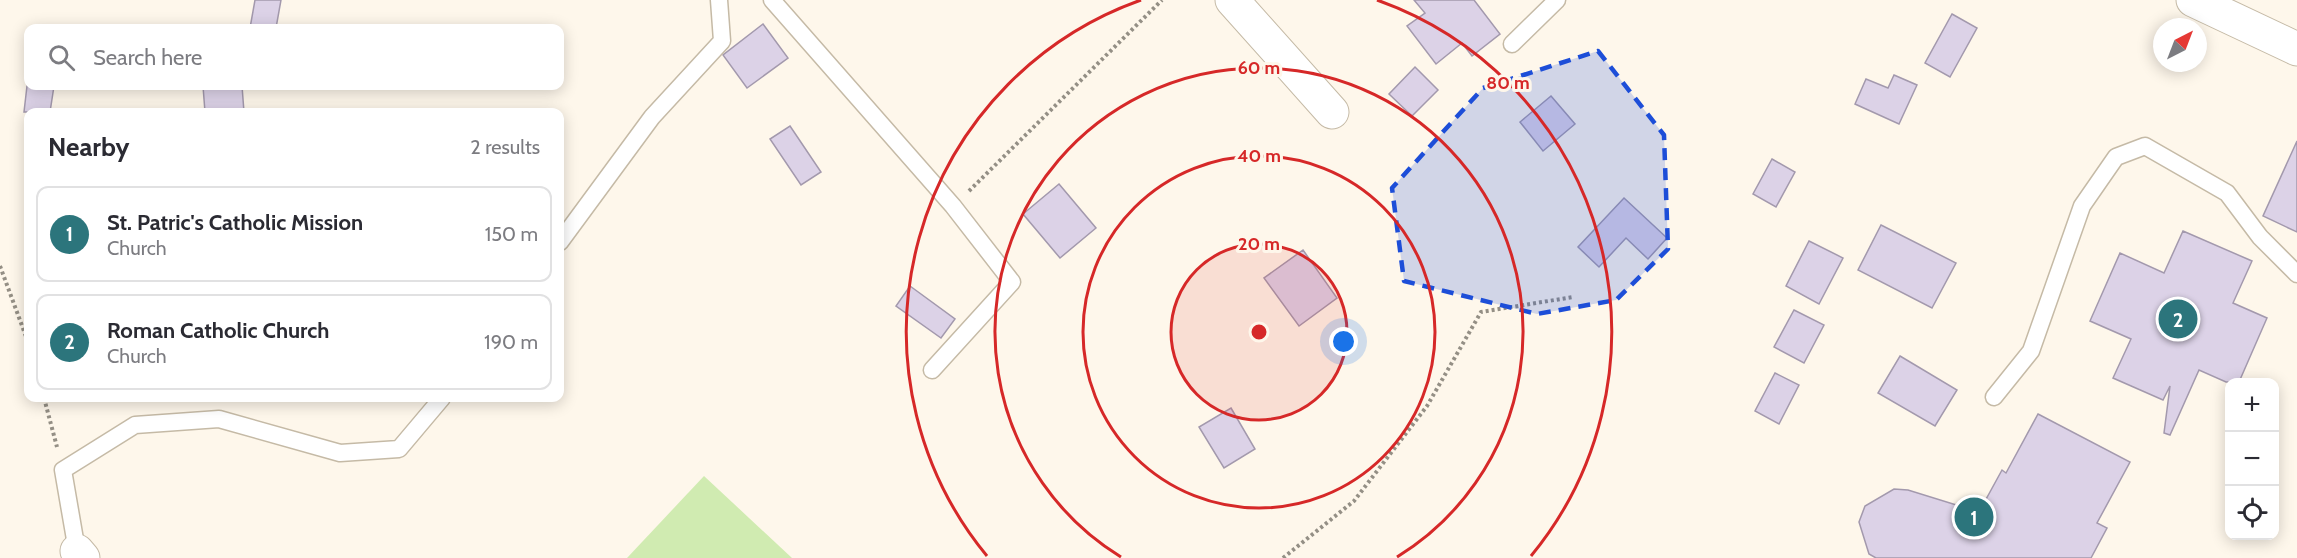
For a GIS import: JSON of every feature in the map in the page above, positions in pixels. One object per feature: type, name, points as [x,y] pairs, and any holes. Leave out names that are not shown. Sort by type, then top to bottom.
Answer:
[{"type":"street","points":[[1232,0],[1332,112]]},
{"type":"street","points":[[2193,0],[2297,49]]},
{"type":"lane","points":[[564,237],[652,117],[723,41],[719,0]]},
{"type":"lane","points":[[772,0],[953,206],[1012,282],[932,370]]},
{"type":"lane","points":[[1512,44],[1557,0]]},
{"type":"lane","points":[[1994,397],[2031,351],[2082,206],[2116,157],[2145,146],[2228,193],[2260,237],[2297,274]]},
{"type":"lane","points":[[80,554],[63,470],[135,425],[219,419],[340,453],[399,449],[439,402]]},
{"type":"path","points":[[953,206],[1162,0]]},
{"type":"path","points":[[0,266],[24,331]]},
{"type":"path","points":[[1282,558],[1354,501],[1427,406],[1481,312],[1573,297]]},
{"type":"path","points":[[45,402],[63,470]]},
{"type":"highlighted area","points":[[1598,51],[1664,135],[1668,249],[1616,300],[1537,314],[1404,281],[1392,188],[1483,88]]},
{"type":"green space","points":[[704,476],[792,558],[627,558]]},
{"type":"building","points":[[255,0],[281,0],[277,24],[251,24]]},
{"type":"building","points":[[1414,0],[1474,0],[1500,34],[1472,56],[1462,43],[1436,64],[1407,26],[1425,13]]},
{"type":"building","points":[[1952,14],[1977,28],[1950,77],[1925,63]]},
{"type":"building","points":[[763,24],[788,58],[747,88],[723,55]]},
{"type":"building","points":[[1415,67],[1438,90],[1412,116],[1389,94]]},
{"type":"building","points":[[1894,75],[1917,85],[1899,124],[1855,104],[1866,79],[1888,88]]},
{"type":"building","points":[[27,90],[53,90],[51,108],[24,108]]},
{"type":"building","points":[[203,90],[242,90],[244,108],[205,108]]},
{"type":"building","points":[[1551,96],[1575,124],[1543,151],[1520,122]]},
{"type":"building","points":[[790,126],[821,172],[801,185],[770,139]]},
{"type":"building","points":[[2297,141],[2297,232],[2263,216]]},
{"type":"building","points":[[1772,159],[1795,172],[1776,207],[1753,194]]},
{"type":"building","points":[[1059,184],[1096,228],[1060,258],[1023,214]]},
{"type":"building","points":[[1624,198],[1667,238],[1648,259],[1626,238],[1599,267],[1578,247]]},
{"type":"building","points":[[1881,225],[1956,263],[1932,308],[1858,270]]},
{"type":"building","points":[[2183,231],[2252,261],[2233,303],[2267,318],[2241,378],[2225,378],[2225,382],[2199,370],[2170,435],[2164,433],[2170,386],[2163,400],[2113,378],[2131,339],[2090,321],[2120,253],[2164,273]]},
{"type":"building","points":[[1809,241],[1843,258],[1819,304],[1786,286]]},
{"type":"building","points":[[1303,250],[1337,298],[1299,326],[1264,278]]},
{"type":"building","points":[[910,286],[955,319],[941,338],[896,306]]},
{"type":"building","points":[[1794,310],[1824,325],[1804,363],[1774,347]]},
{"type":"building","points":[[1900,356],[1957,390],[1935,426],[1878,393]]},
{"type":"building","points":[[1775,373],[1799,385],[1779,424],[1755,411]]},
{"type":"building","points":[[1231,408],[1255,449],[1224,468],[1199,427]]},
{"type":"building","points":[[2038,414],[2130,462],[2097,523],[2107,528],[2091,558],[1876,558],[1869,554],[1859,522],[1865,506],[1894,489],[1908,490],[1979,512],[2002,470],[2006,473]]},
{"type":"place","name":"Roman Catholic Church","points":[[2178,319]]},
{"type":"place","name":"St. Patric's Catholic Mission","points":[[1974,517]]}]
